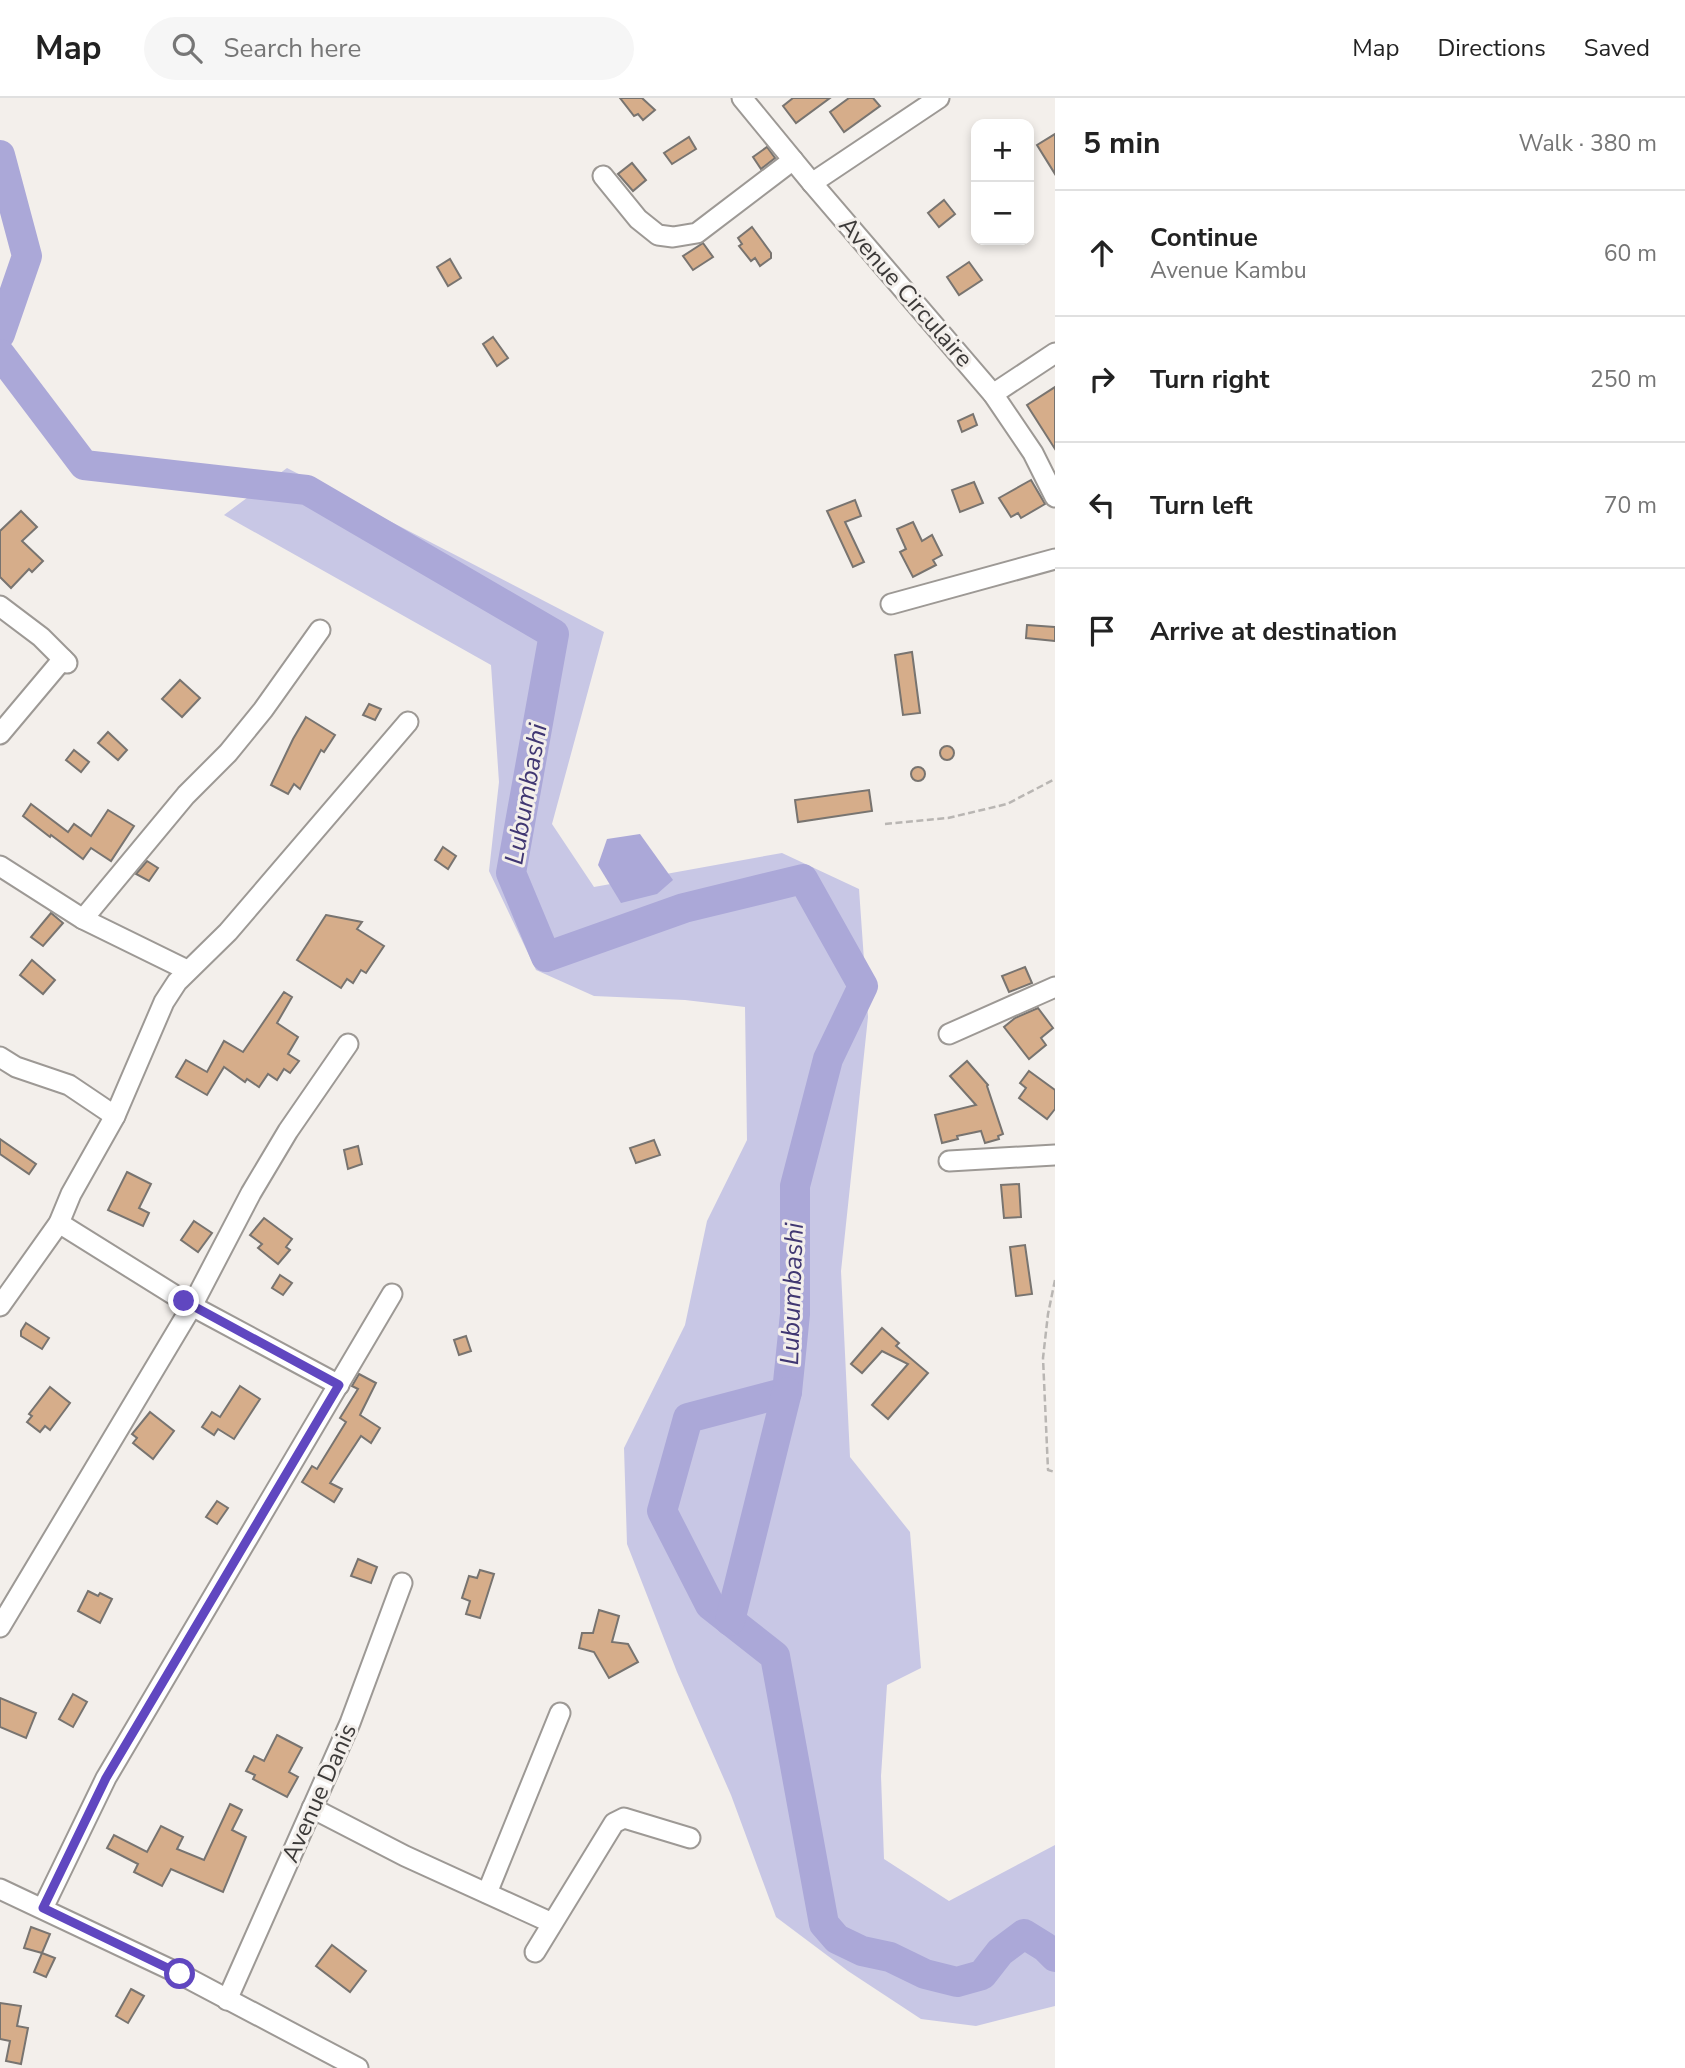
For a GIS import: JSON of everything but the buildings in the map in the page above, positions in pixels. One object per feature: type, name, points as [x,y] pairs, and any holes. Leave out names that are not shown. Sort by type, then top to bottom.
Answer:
[{"type":"street","name":"Avenue Circulaire","points":[[742,98],[993,394],[1033,453],[1055,497]]},
{"type":"street","points":[[812,183],[939,98]]},
{"type":"street","points":[[603,176],[638,219],[658,235],[673,237],[697,233],[793,160]]},
{"type":"street","points":[[993,394],[1055,353]]},
{"type":"street","points":[[891,604],[1055,558]]},
{"type":"street","points":[[0,606],[41,637],[65,661],[0,734]]},
{"type":"street","points":[[83,919],[178,804],[228,753],[263,710],[320,630]]},
{"type":"street","points":[[0,1306],[59,1223],[71,1194],[115,1116],[164,1003],[187,970],[228,932],[408,722]]},
{"type":"street","points":[[0,866],[83,919],[187,970]]},
{"type":"street","points":[[948,1034],[1055,987]]},
{"type":"street","points":[[0,1627],[192,1306],[251,1193],[288,1130],[348,1044]]},
{"type":"street","points":[[0,1057],[16,1068],[69,1086],[115,1116]]},
{"type":"street","points":[[949,1161],[1055,1155]]},
{"type":"street","points":[[59,1223],[192,1306],[339,1385]]},
{"type":"street","points":[[43,1908],[106,1778],[392,1294]]},
{"type":"street","name":"Avenue Danis","points":[[227,2000],[350,1723],[402,1583]]},
{"type":"street","points":[[487,1893],[560,1713]]},
{"type":"street","points":[[312,1808],[405,1856],[552,1923]]},
{"type":"street","points":[[535,1952],[614,1823],[624,1818],[690,1838]]},
{"type":"street","points":[[0,1889],[180,1974],[358,2068]]},
{"type":"path","points":[[886,824],[948,818],[1007,804],[1055,779]]},
{"type":"path","points":[[1055,1280],[1043,1358],[1048,1470],[1055,1472]]},
{"type":"shaded area","points":[[287,468],[604,632],[552,824],[594,887],[782,853],[859,889],[868,1017],[841,1271],[850,1457],[910,1532],[921,1668],[887,1685],[881,1776],[884,1859],[949,1901],[1055,1845],[1055,2006],[976,2026],[921,2019],[848,1971],[776,1917],[731,1795],[677,1672],[627,1544],[624,1448],[685,1325],[707,1221],[747,1140],[745,1007],[685,1000],[594,996],[536,970],[489,871],[499,782],[491,665],[224,515]]},
{"type":"shaded area","points":[[640,834],[673,880],[657,894],[621,903],[598,865],[607,839]]},
{"type":"waterway","name":"Lubumbashi","points":[[0,155],[27,256],[0,334]]},
{"type":"waterway","name":"Lubumbashi","points":[[0,354],[84,465],[307,490],[554,634],[511,873],[546,957],[684,908],[803,879],[863,986],[828,1059],[795,1186],[795,1314],[787,1392],[688,1418],[662,1511],[710,1605],[775,1656],[824,1924],[837,1939],[862,1951],[890,1957],[925,1974],[957,1982],[982,1975],[1000,1952],[1024,1934],[1055,1957]]},
{"type":"waterway","name":"Lubumbashi","points":[[730,1621],[787,1392]]},
{"type":"route","points":[[180,1974],[43,1908],[106,1778],[339,1385],[184,1301]]}]
